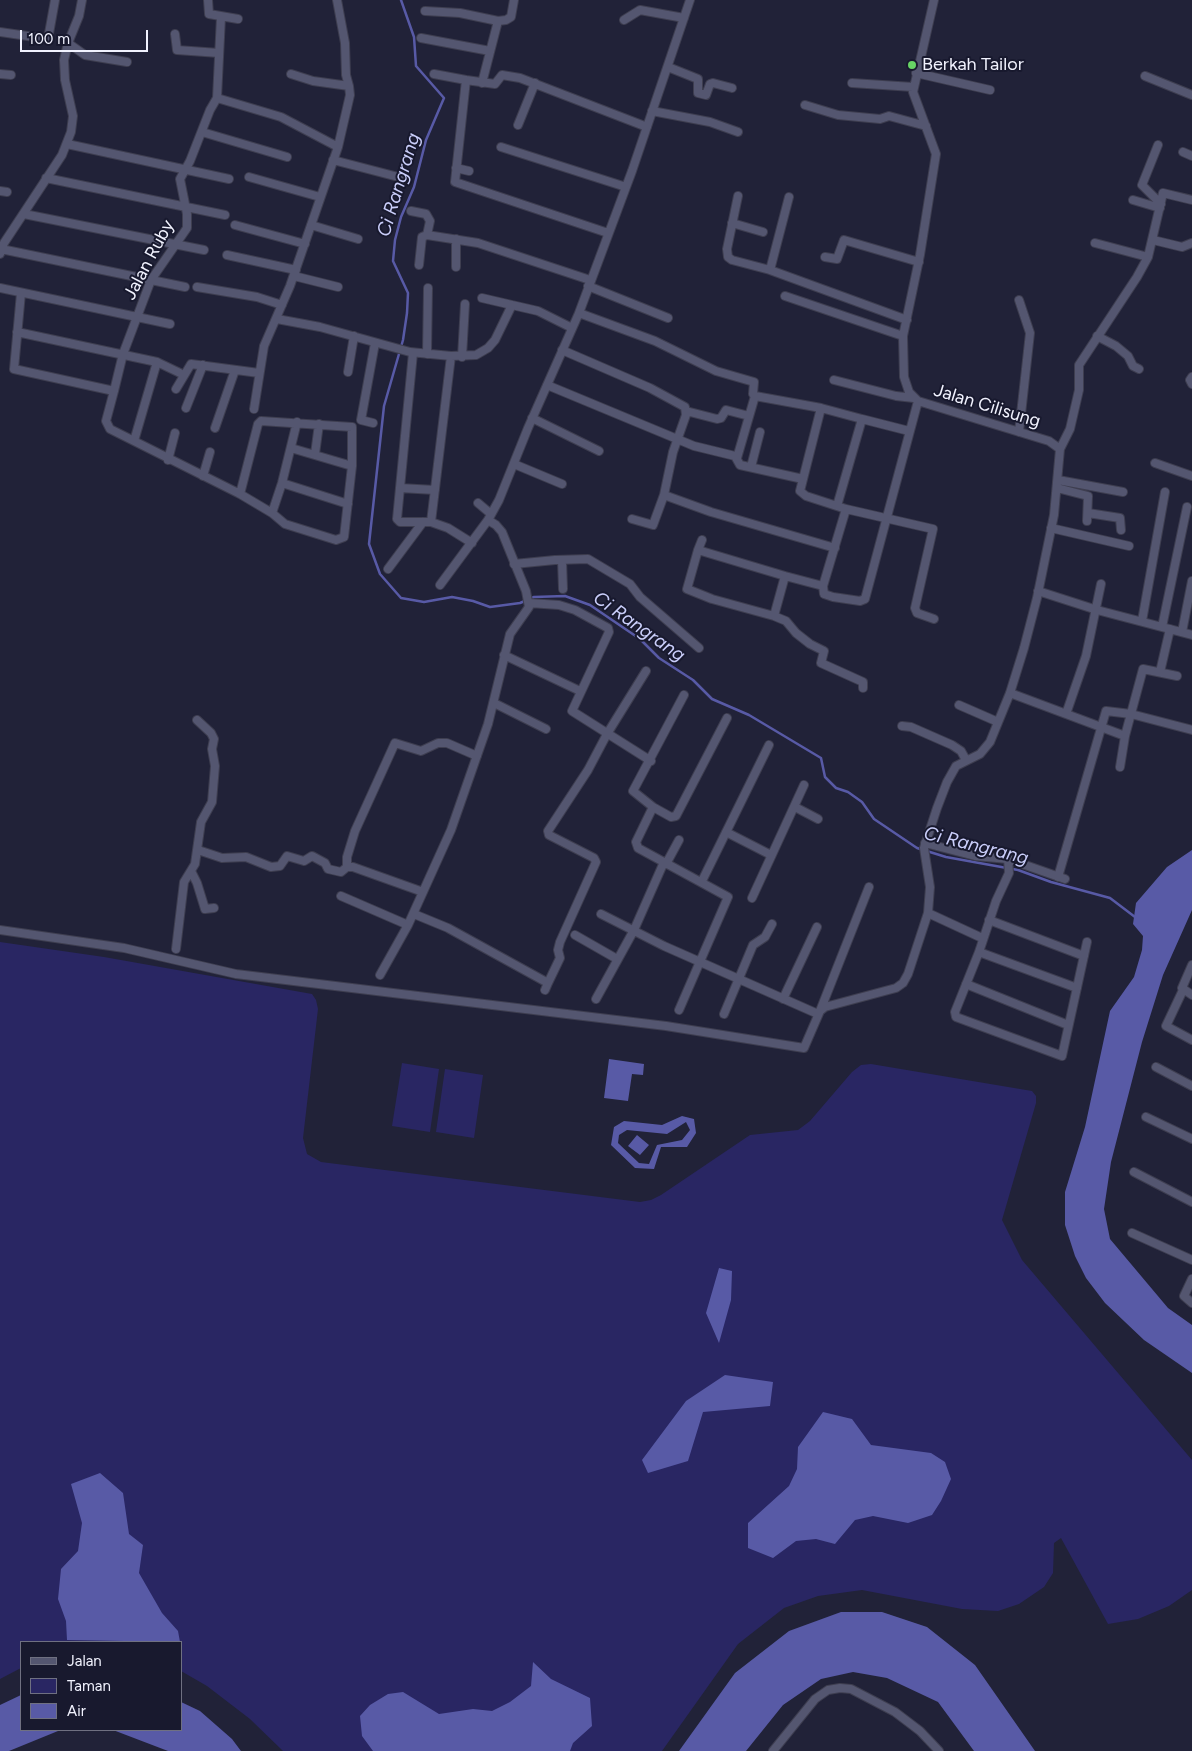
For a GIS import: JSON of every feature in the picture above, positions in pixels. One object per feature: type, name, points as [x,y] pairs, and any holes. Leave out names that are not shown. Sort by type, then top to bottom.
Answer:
[{"type":"street","points":[[0,32],[48,39],[55,0]]},
{"type":"street","points":[[82,0],[79,16],[68,43],[64,70],[73,126],[67,144],[1,252],[185,287]]},
{"type":"street","points":[[208,0],[208,14],[238,18]]},
{"type":"street","points":[[254,409],[264,346],[295,273],[347,116],[349,86],[346,75],[345,43],[337,0]]},
{"type":"street","points":[[425,11],[460,13],[498,21],[511,17],[514,0]]},
{"type":"street","points":[[440,585],[472,543],[499,500],[532,418],[579,313],[626,187],[690,0]]},
{"type":"street","name":"Jalan Cilisung","points":[[934,0],[913,87],[914,100],[936,154],[919,262],[904,336],[902,371],[906,385],[916,399],[1049,441],[1060,449]]},
{"type":"street","points":[[624,20],[640,10],[684,18]]},
{"type":"street","points":[[184,170],[217,98],[221,17]]},
{"type":"street","points":[[482,83],[498,21]]},
{"type":"street","points":[[175,34],[177,50],[219,53]]},
{"type":"street","points":[[421,38],[490,51]]},
{"type":"street","points":[[68,43],[86,55],[127,62]]},
{"type":"street","points":[[668,67],[698,79],[698,93],[706,95],[712,83],[732,88]]},
{"type":"street","points":[[916,73],[990,90]]},
{"type":"street","points":[[0,74],[11,75]]},
{"type":"street","points":[[291,74],[313,81],[349,86]]},
{"type":"street","points":[[434,74],[495,84],[502,75],[535,83],[647,127]]},
{"type":"street","points":[[1145,76],[1192,95]]},
{"type":"street","points":[[466,80],[454,180],[456,183],[608,233]]},
{"type":"street","points":[[518,125],[535,83]]},
{"type":"street","points":[[852,83],[913,87]]},
{"type":"street","points":[[217,98],[281,117],[338,147]]},
{"type":"street","points":[[804,105],[838,115],[880,119],[890,116],[926,126]]},
{"type":"street","points":[[652,111],[710,122],[738,132]]},
{"type":"street","points":[[202,132],[287,157]]},
{"type":"street","points":[[67,144],[229,179]]},
{"type":"street","points":[[1158,145],[1142,185],[1160,206]]},
{"type":"street","points":[[501,147],[626,187]]},
{"type":"street","points":[[1183,152],[1192,156]]},
{"type":"street","points":[[333,160],[406,179]]},
{"type":"street","points":[[456,168],[469,171]]},
{"type":"street","name":"Jalan Ruby","points":[[134,441],[107,426],[106,421],[123,354],[151,280],[177,246],[187,228],[186,208],[180,180],[184,170]]},
{"type":"street","points":[[249,177],[320,197]]},
{"type":"street","points":[[46,178],[225,215]]},
{"type":"street","points":[[819,1012],[831,1004],[876,993],[903,983],[908,974],[928,913],[930,887],[924,860],[925,846],[947,782],[956,766],[985,750],[1010,693],[1038,591],[1051,528],[1060,449],[1070,429],[1079,390],[1078,365],[1137,277],[1148,257],[1164,192],[1192,200]]},
{"type":"street","points":[[738,196],[727,243],[728,257],[770,270],[907,320]]},
{"type":"street","points":[[770,270],[790,197]]},
{"type":"street","points":[[1133,200],[1160,206]]},
{"type":"street","points":[[412,211],[426,214],[429,218],[427,235]]},
{"type":"street","points":[[24,214],[204,250]]},
{"type":"street","points":[[732,223],[764,232]]},
{"type":"street","points":[[235,225],[305,244]]},
{"type":"street","points":[[311,225],[358,239]]},
{"type":"street","points":[[419,265],[422,237],[427,235],[478,243],[589,283],[668,318]]},
{"type":"street","points":[[456,239],[456,267]]},
{"type":"street","points":[[825,257],[838,259],[844,240],[919,262]]},
{"type":"street","points":[[1153,240],[1182,247],[1192,244]]},
{"type":"street","points":[[1095,243],[1148,257]]},
{"type":"street","points":[[226,255],[295,273],[338,287]]},
{"type":"street","points":[[197,287],[257,297],[282,305]]},
{"type":"street","points":[[0,288],[170,324]]},
{"type":"street","points":[[427,354],[428,288]]},
{"type":"street","points":[[21,293],[14,370],[114,391]]},
{"type":"street","points":[[785,296],[904,336]]},
{"type":"street","points":[[482,298],[538,311],[572,328]]},
{"type":"street","points":[[1019,300],[1030,333],[1019,432]]},
{"type":"street","points":[[464,356],[465,304]]},
{"type":"street","points":[[277,319],[354,336],[409,352],[464,356],[485,351],[495,340],[512,305]]},
{"type":"street","points":[[579,313],[655,341],[731,377],[754,382],[753,394],[755,396],[737,458],[739,464],[802,479]]},
{"type":"street","points":[[17,332],[157,362],[180,373]]},
{"type":"street","points":[[348,372],[354,336]]},
{"type":"street","points":[[1097,336],[1123,351],[1133,366],[1138,369]]},
{"type":"street","points":[[373,423],[361,420],[375,343]]},
{"type":"street","points":[[562,350],[680,402],[686,411],[717,419],[721,418],[726,410],[749,416]]},
{"type":"street","points":[[409,352],[397,520],[427,522],[448,528],[472,543]]},
{"type":"street","points":[[388,569],[427,522],[435,490],[451,356]]},
{"type":"street","points":[[157,362],[134,441],[168,460],[240,494],[272,513],[285,524],[338,540],[346,534],[352,466],[352,427],[297,422],[264,421],[258,424],[240,494]]},
{"type":"street","points":[[176,389],[190,365],[259,373]]},
{"type":"street","points":[[186,408],[203,366]]},
{"type":"street","points":[[215,428],[235,370]]},
{"type":"street","points":[[1192,377],[1190,380],[1192,384]]},
{"type":"street","points":[[834,380],[896,396],[916,399],[864,600],[833,598],[824,594],[824,586],[846,509]]},
{"type":"street","points":[[547,384],[676,439],[737,458]]},
{"type":"street","points":[[755,396],[821,408],[909,431]]},
{"type":"street","points":[[821,408],[800,491],[803,495],[846,509],[933,529],[915,608],[916,613],[934,619]]},
{"type":"street","points":[[632,519],[653,525],[664,495],[676,439],[686,411]]},
{"type":"street","points":[[532,418],[599,451]]},
{"type":"street","points":[[837,506],[862,419]]},
{"type":"street","points":[[272,513],[282,483],[297,422]]},
{"type":"street","points":[[315,454],[319,424]]},
{"type":"street","points":[[751,467],[760,432]]},
{"type":"street","points":[[168,460],[175,433]]},
{"type":"street","points":[[291,448],[352,466]]},
{"type":"street","points":[[203,476],[210,452]]},
{"type":"street","points":[[1156,463],[1192,476]]},
{"type":"street","points":[[514,464],[562,484]]},
{"type":"street","points":[[282,483],[348,504]]},
{"type":"street","points":[[1057,484],[1124,492]]},
{"type":"street","points":[[1057,484],[1088,496],[1088,517],[1120,518],[1121,530]]},
{"type":"street","points":[[400,488],[435,490]]},
{"type":"street","points":[[1142,622],[1165,492]]},
{"type":"street","points":[[664,495],[711,512],[835,548]]},
{"type":"street","points":[[380,975],[414,914],[451,830],[494,703],[510,634],[525,615],[529,601],[502,532],[478,502]]},
{"type":"street","points":[[1160,672],[1187,507]]},
{"type":"street","points":[[1051,528],[1129,546]]},
{"type":"street","points":[[702,540],[687,588],[688,591],[774,616],[786,622],[796,634],[824,651],[821,662],[863,682],[863,688]]},
{"type":"street","points":[[698,550],[824,586]]},
{"type":"street","points":[[514,564],[584,558],[622,578],[699,648]]},
{"type":"street","points":[[562,560],[563,589]]},
{"type":"street","points":[[774,616],[785,576]]},
{"type":"street","points":[[1182,632],[1192,581]]},
{"type":"street","points":[[1066,714],[1086,656],[1101,584]]},
{"type":"street","points":[[1038,591],[1097,610],[1192,635]]},
{"type":"street","points":[[529,601],[559,605],[575,610],[608,629],[610,632],[572,711],[651,762]]},
{"type":"street","points":[[504,655],[580,691]]},
{"type":"street","points":[[1120,767],[1124,736],[1143,669],[1178,676]]},
{"type":"street","points":[[414,914],[448,928],[547,986],[560,958],[558,950],[560,942],[596,862],[594,858],[549,835],[548,832],[592,763],[607,734],[646,671]]},
{"type":"street","points":[[1010,693],[1124,736]]},
{"type":"street","points":[[684,695],[651,762],[633,792],[653,807],[671,817],[676,816],[728,718]]},
{"type":"street","points":[[494,703],[546,729]]},
{"type":"street","points":[[959,705],[998,722]]},
{"type":"street","points":[[925,846],[975,856],[1062,878],[1106,711],[1131,714],[1192,730]]},
{"type":"street","points":[[176,949],[184,882],[192,872],[198,850],[202,822],[212,802],[215,766],[213,736],[197,720]]},
{"type":"street","points":[[902,726],[911,727],[952,745],[961,750],[966,760]]},
{"type":"street","points":[[347,867],[347,858],[355,831],[395,743],[421,751],[438,743],[447,743],[477,756]]},
{"type":"street","points":[[702,881],[769,745]]},
{"type":"street","points":[[752,898],[770,855],[795,807],[804,785]]},
{"type":"street","points":[[653,807],[636,845],[728,897],[679,1010]]},
{"type":"street","points":[[795,807],[818,819]]},
{"type":"street","points":[[726,832],[770,855]]},
{"type":"street","points":[[596,998],[634,930],[665,863],[678,840]]},
{"type":"street","points":[[198,850],[216,857],[246,857],[271,867],[278,866],[289,856],[304,861],[312,856],[325,863],[328,870],[340,872],[347,867],[353,867],[423,892]]},
{"type":"street","points":[[1009,866],[982,938],[980,952],[954,1012],[956,1017],[1061,1056],[1087,942]]},
{"type":"street","points":[[192,872],[198,883],[205,909],[214,908]]},
{"type":"street","points":[[0,930],[124,948],[236,974],[666,1026],[804,1048],[869,887]]},
{"type":"street","points":[[342,896],[408,926]]},
{"type":"street","points":[[928,913],[982,938]]},
{"type":"street","points":[[601,914],[739,980],[819,1012]]},
{"type":"street","points":[[989,920],[1084,956]]},
{"type":"street","points":[[724,1014],[754,945],[765,937],[772,924]]},
{"type":"street","points":[[783,999],[817,927]]},
{"type":"street","points":[[575,935],[617,959]]},
{"type":"street","points":[[980,952],[1077,988]]},
{"type":"street","points":[[1192,965],[1166,1028],[1192,1040]]},
{"type":"street","points":[[966,984],[1068,1025]]},
{"type":"street","points":[[1183,990],[1192,995]]},
{"type":"street","points":[[1156,1068],[1192,1086]]},
{"type":"street","points":[[1146,1117],[1192,1139]]},
{"type":"street","points":[[1134,1172],[1192,1202]]},
{"type":"street","points":[[1132,1232],[1192,1260]]},
{"type":"street","points":[[1192,1279],[1184,1296],[1192,1302]]},
{"type":"street","points":[[773,1751],[815,1699],[828,1690],[840,1688],[851,1689],[895,1712],[920,1731],[939,1751]]},
{"type":"green space","points":[[0,942],[104,957],[312,994],[318,1009],[303,1138],[307,1154],[321,1162],[640,1202],[651,1200],[661,1195],[750,1135],[798,1130],[810,1121],[852,1072],[861,1065],[871,1064],[1032,1091],[1036,1096],[1036,1103],[1002,1220],[1022,1260],[1192,1460],[1192,1590],[1169,1606],[1138,1619],[1108,1624],[1061,1538],[1054,1543],[1053,1573],[1044,1587],[1019,1604],[998,1611],[962,1609],[862,1590],[818,1596],[784,1608],[738,1644],[662,1751],[283,1751],[250,1719],[207,1686],[182,1672],[182,1641],[20,1641],[20,1669],[0,1679]]},
{"type":"green space","points":[[402,1063],[439,1069],[430,1132],[392,1126]]},
{"type":"green space","points":[[445,1069],[483,1075],[474,1138],[436,1132]]},
{"type":"water","points":[[1192,850],[1192,910],[1163,975],[1142,1042],[1111,1162],[1104,1209],[1110,1239],[1168,1308],[1192,1325],[1192,1373],[1144,1340],[1105,1303],[1086,1278],[1075,1256],[1065,1225],[1065,1192],[1085,1127],[1110,1011],[1134,977],[1142,950],[1143,936],[1133,924],[1136,903],[1167,867]]},
{"type":"water","points":[[609,1059],[644,1064],[643,1075],[632,1074],[628,1101],[604,1098]]},
{"type":"water","points":[[682,1116],[694,1119],[696,1133],[687,1147],[661,1147],[654,1169],[635,1168],[611,1145],[614,1127],[624,1121],[662,1125]],"holes":[[[686,1122],[690,1130],[682,1140],[657,1145],[649,1164],[639,1163],[618,1143],[619,1135],[627,1130],[667,1134]]]},
{"type":"water","points":[[637,1135],[649,1145],[640,1155],[628,1146]]},
{"type":"water","points":[[719,1268],[732,1271],[731,1300],[719,1343],[706,1313]]},
{"type":"water","points":[[725,1375],[773,1382],[770,1406],[703,1412],[688,1461],[648,1473],[642,1460],[686,1401]]},
{"type":"water","points":[[823,1412],[852,1419],[871,1445],[931,1453],[945,1462],[951,1479],[941,1501],[932,1515],[908,1523],[873,1516],[855,1520],[835,1544],[816,1539],[796,1541],[773,1558],[748,1548],[748,1523],[789,1486],[797,1469],[798,1447]]},
{"type":"water","points":[[100,1473],[123,1493],[129,1534],[143,1545],[139,1573],[162,1613],[178,1631],[180,1641],[67,1640],[66,1621],[58,1599],[61,1569],[78,1551],[82,1523],[71,1484]]},
{"type":"water","points":[[841,1612],[882,1612],[927,1627],[975,1665],[1035,1751],[974,1751],[938,1702],[887,1678],[853,1672],[821,1679],[783,1705],[746,1751],[679,1751],[735,1673],[789,1631]]},
{"type":"water","points":[[533,1662],[551,1679],[590,1698],[592,1726],[573,1743],[570,1751],[373,1751],[362,1736],[360,1716],[370,1705],[388,1694],[403,1692],[439,1714],[473,1709],[492,1711],[510,1702],[531,1686]]},
{"type":"water","points":[[20,1695],[20,1731],[58,1731],[9,1751],[0,1751],[0,1705]]},
{"type":"water","points":[[182,1702],[200,1711],[232,1739],[241,1751],[168,1751],[116,1731],[182,1731]]},
{"type":"waterway","name":"Ci Rangrang","points":[[401,0],[414,37],[416,66],[444,98],[426,140],[414,187],[401,217],[395,240],[393,261],[408,293],[403,340],[384,406],[369,544],[380,574],[401,598],[424,602],[452,597],[490,607],[520,603],[534,597],[565,596],[590,605],[640,639],[659,658],[693,680],[712,699],[749,715],[821,758],[825,777],[836,788],[848,792],[862,802],[874,819],[917,848],[946,857],[1018,870],[1051,882],[1110,898],[1135,917]]},
{"type":"place","name":"Berkah Tailor","points":[[912,65]]}]
